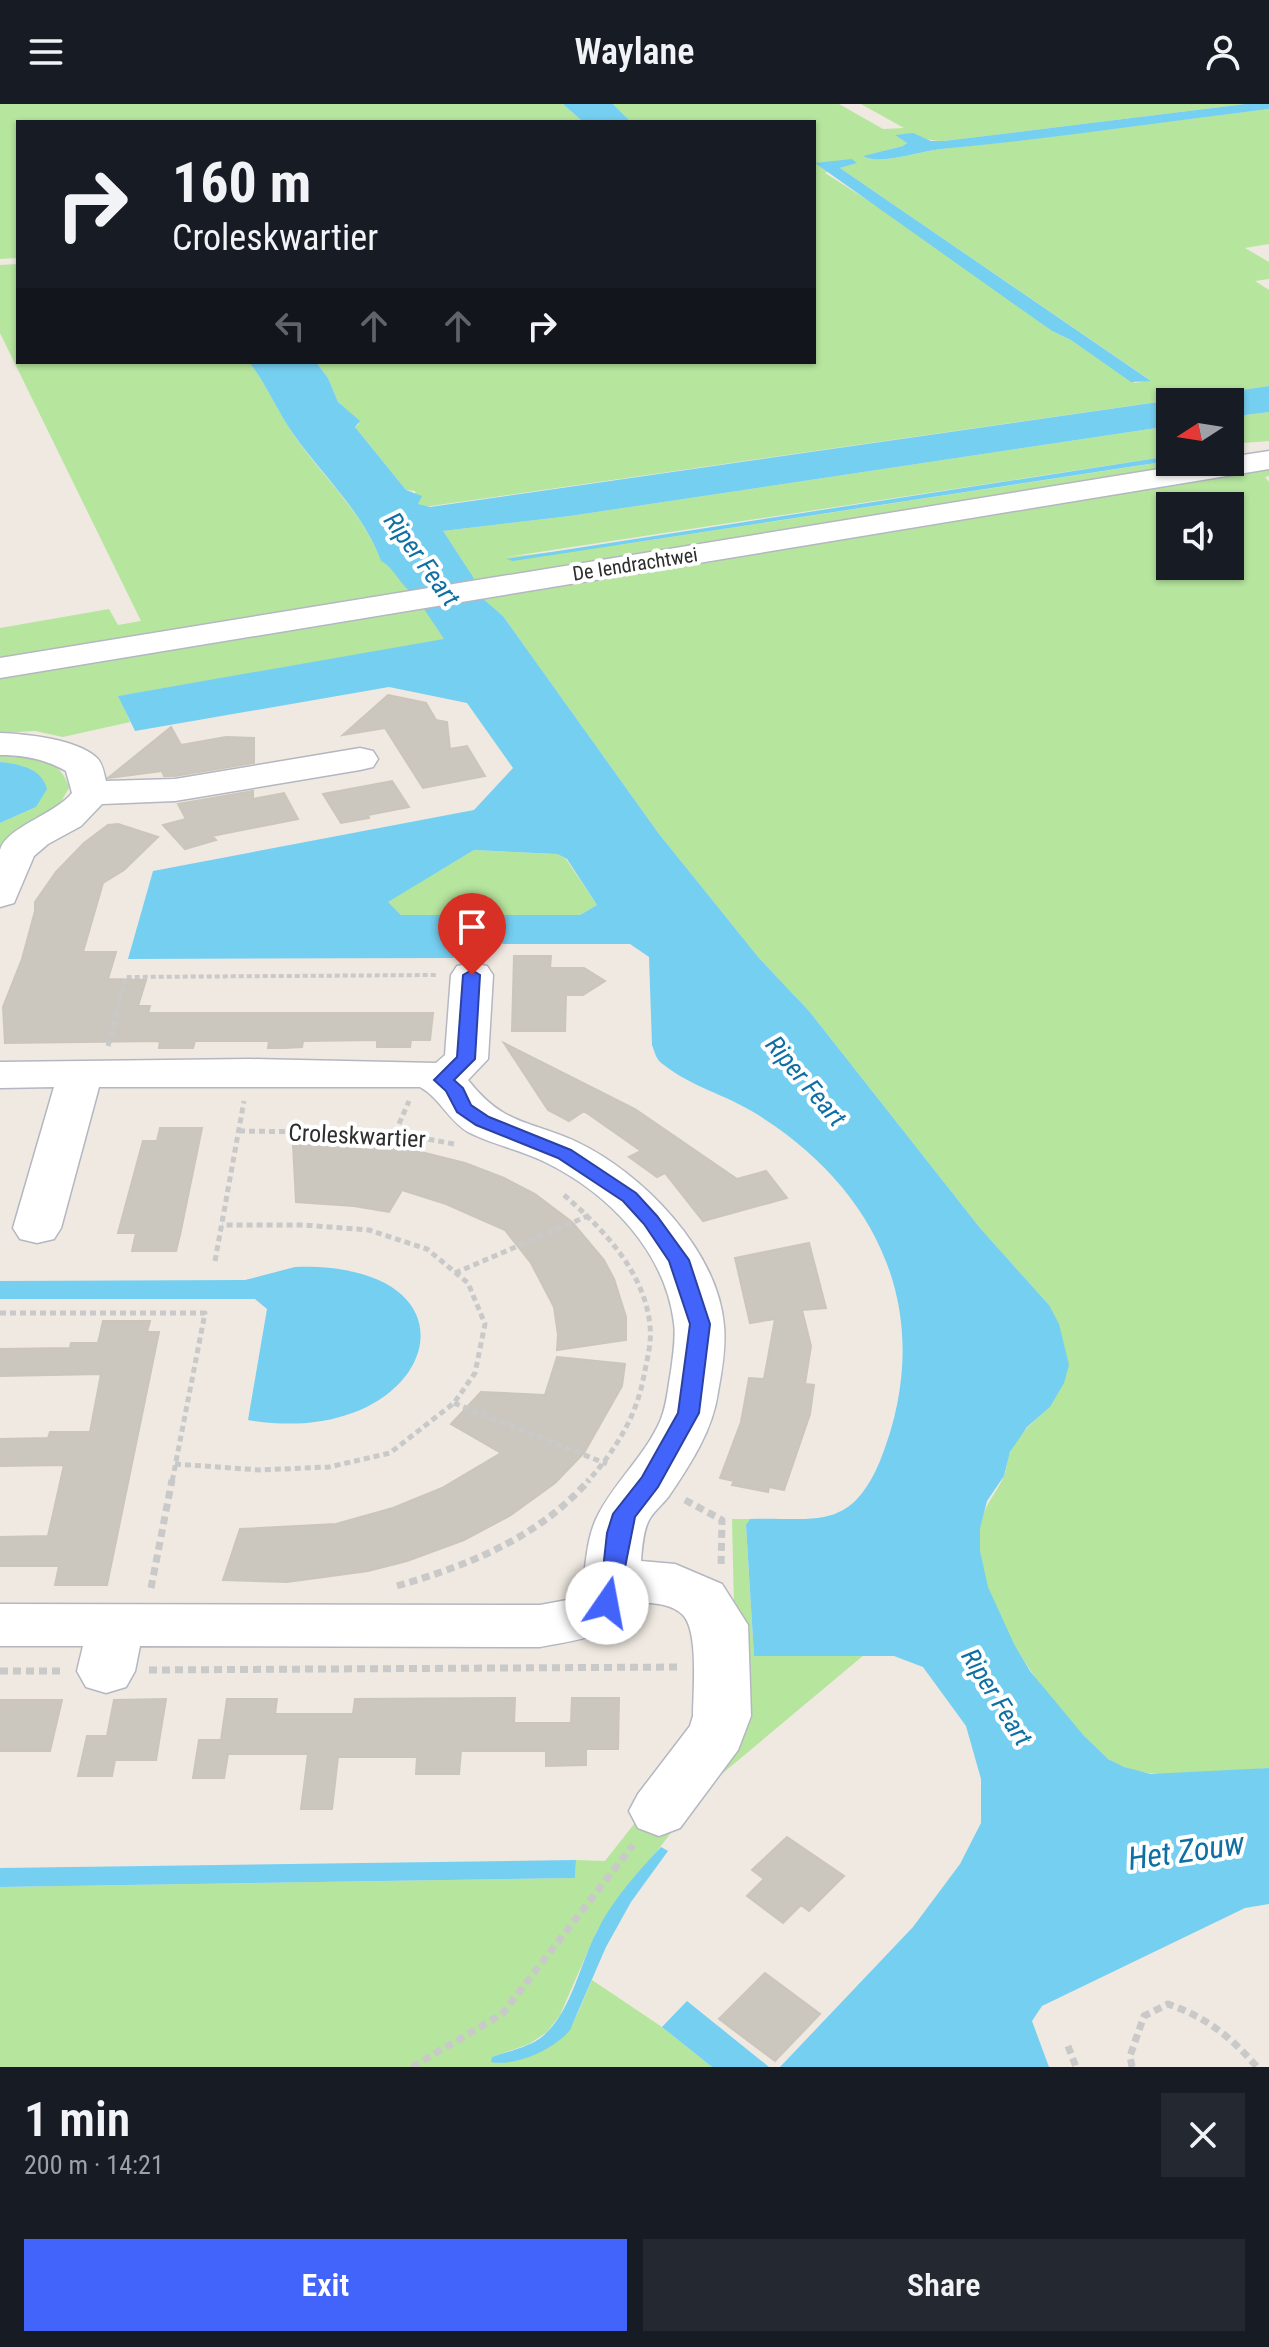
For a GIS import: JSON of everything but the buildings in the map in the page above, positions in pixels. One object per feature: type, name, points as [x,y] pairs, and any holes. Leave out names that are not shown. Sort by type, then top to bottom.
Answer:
[{"type":"street","name":"De Iendrachtwei","points":[[0,668],[1269,460]]},
{"type":"street","points":[[0,744],[23,744],[58,751],[83,765],[91,793],[79,813],[27,842],[15,855],[0,895]]},
{"type":"street","points":[[91,793],[175,790],[360,759]]},
{"type":"street","points":[[443,1080],[466,1059],[472,975]]},
{"type":"street","points":[[0,1075],[250,1072],[426,1074],[443,1080],[454,1088],[463,1108],[483,1121],[565,1154],[609,1206],[651,1220],[679,1260],[700,1324],[689,1413],[651,1482],[625,1514],[618,1533],[607,1603],[581,1618],[540,1626],[122,1640],[0,1625]]},
{"type":"street","points":[[37,1228],[90,1075]]},
{"type":"street","points":[[613,1579],[675,1585],[702,1599],[720,1625],[722,1716],[717,1734],[659,1811]]},
{"type":"path","points":[[90,1075],[126,977],[472,975]]},
{"type":"path","points":[[215,1261],[250,1072]]},
{"type":"path","name":"Croleskwartier","points":[[239,1131],[395,1133],[462,1146]]},
{"type":"path","points":[[560,1192],[609,1206]]},
{"type":"path","points":[[455,1273],[609,1206]]},
{"type":"path","points":[[385,1589],[440,1573],[510,1544],[568,1504],[604,1463],[629,1425],[645,1376],[651,1326],[635,1278],[615,1244],[609,1206]]},
{"type":"path","points":[[175,1464],[260,1470],[329,1467],[390,1453],[454,1403],[475,1373],[485,1324],[468,1283],[427,1249],[369,1230],[303,1225],[222,1225]]},
{"type":"path","points":[[0,1313],[205,1313],[175,1464],[122,1640]]},
{"type":"path","points":[[0,1671],[122,1640],[722,1667]]},
{"type":"path","points":[[412,2067],[502,2014],[659,1811]]},
{"type":"path","points":[[1132,2067],[1130,2056],[1144,2016],[1168,2004],[1199,2013],[1233,2040],[1257,2067]]},
{"type":"path","points":[[1068,2046],[1076,2067]]},
{"type":"green space","points":[[0,104],[563,104],[581,120],[16,120],[16,258],[0,259]]},
{"type":"green space","points":[[613,104],[839,104],[883,129],[904,128],[861,104],[1245,104],[944,141],[896,135],[907,143],[864,156],[870,159],[1269,109],[1269,244],[1245,248],[1269,262],[1269,279],[1255,281],[1269,290],[1269,386],[1244,390],[1156,388],[1156,402],[424,507],[418,504],[415,491],[406,490],[355,427],[359,424],[338,402],[328,378],[318,364],[816,364],[816,120],[629,120]],"holes":[[[852,159],[856,163],[840,168],[1150,380],[1135,383],[1071,340],[1052,331],[908,226],[825,173]]]},
{"type":"green space","points":[[16,264],[16,364],[250,364],[295,437],[364,527],[381,561],[414,594],[0,665],[0,628],[109,609],[118,625],[141,621],[0,333],[0,265]]},
{"type":"green space","points":[[1269,412],[1269,441],[1244,443],[1244,415]]},
{"type":"green space","points":[[1156,428],[1156,458],[507,557],[625,544],[1156,463],[1156,474],[471,585],[465,565],[443,535],[443,531],[570,516]]},
{"type":"green space","points":[[1269,465],[1269,476],[1265,477],[1269,482],[1269,1768],[1176,1775],[1124,1767],[1102,1755],[1082,1736],[1024,1660],[989,1592],[982,1569],[980,1525],[987,1505],[1004,1476],[1013,1446],[1050,1407],[1049,1305],[980,1228],[809,1011],[759,958],[659,834],[503,616],[480,597],[1203,476],[1244,476],[1244,469]]},
{"type":"green space","points":[[423,606],[445,640],[119,696],[130,722],[63,737],[35,731],[0,733],[0,676]]},
{"type":"green space","points":[[0,752],[32,757],[51,764],[65,777],[69,788],[58,807],[0,853],[0,823],[36,807],[26,767],[0,762]]},
{"type":"green space","points":[[474,850],[557,854],[566,859],[597,905],[580,915],[401,915],[387,902]]},
{"type":"green space","points":[[732,1519],[750,1519],[746,1526],[754,1656],[864,1655],[705,1788],[597,1930],[560,2015],[547,2032],[529,2044],[492,2057],[508,2062],[555,2043],[571,2027],[592,1980],[662,2027],[712,2067],[0,2067],[0,1887],[575,1878],[576,1860],[605,1861],[736,1694]]},
{"type":"water","points":[[563,104],[613,104],[629,120],[581,120]]},
{"type":"water","points":[[1245,104],[1269,104],[1269,109],[941,149],[889,159],[863,156],[907,143],[895,135],[913,133],[931,141],[944,141]]},
{"type":"water","points":[[852,159],[857,163],[840,168],[1151,381],[1131,382],[1071,340],[1052,331],[816,163]]},
{"type":"water","points":[[250,364],[318,364],[328,378],[338,402],[360,421],[355,427],[406,490],[422,496],[418,504],[430,507],[1156,402],[1156,428],[570,516],[443,531],[473,577],[482,598],[503,616],[659,834],[759,958],[809,1011],[980,1228],[1049,1305],[1059,1324],[1069,1365],[1064,1383],[1050,1407],[1027,1427],[1010,1452],[1004,1476],[987,1501],[980,1528],[980,1551],[988,1587],[1030,1671],[1084,1736],[1108,1759],[1124,1767],[1151,1774],[1269,1768],[1269,1904],[1245,1908],[1042,2006],[1032,2021],[1049,2067],[780,2067],[913,1927],[960,1864],[981,1823],[981,1779],[966,1726],[923,1667],[894,1656],[754,1656],[746,1525],[750,1519],[828,1516],[856,1500],[869,1484],[880,1461],[896,1409],[903,1358],[899,1309],[887,1263],[866,1220],[837,1181],[799,1145],[755,1113],[685,1079],[659,1061],[652,1045],[649,957],[630,944],[503,944],[491,937],[479,936],[455,946],[454,958],[128,959],[153,871],[474,810],[513,768],[467,703],[389,687],[135,731],[118,696],[444,639],[414,594],[381,561],[364,526],[294,435]],"holes":[[[474,850],[557,854],[567,859],[597,905],[580,915],[401,915],[388,902]]]},
{"type":"water","points":[[1269,386],[1269,412],[1244,415],[1244,390]]},
{"type":"water","points":[[1156,458],[1156,463],[513,561],[506,559]]},
{"type":"water","points":[[0,762],[35,772],[47,789],[36,807],[0,823]]},
{"type":"water","points":[[295,1267],[359,1273],[400,1293],[419,1321],[418,1353],[399,1384],[363,1409],[312,1422],[248,1420],[267,1309],[255,1299],[0,1299],[0,1281],[245,1280]]},
{"type":"water","points":[[661,1847],[668,1851],[631,1902],[606,1947],[570,2030],[555,2044],[534,2055],[511,2062],[491,2062],[492,2057],[538,2040],[553,2026],[568,2000],[603,1919]]},
{"type":"water","points":[[576,1860],[575,1878],[0,1887],[0,1868]]},
{"type":"water","points":[[687,2001],[769,2067],[712,2067],[662,2027]]},
{"type":"route","points":[[472,975],[466,1059],[443,1080],[454,1088],[463,1108],[483,1121],[565,1154],[629,1197],[651,1220],[679,1260],[700,1324],[689,1413],[651,1482],[625,1514],[618,1533],[607,1603]]},
{"type":"water label","name":"Riper Feart","points":[[422,559]]},
{"type":"water label","name":"Riper Feart","points":[[806,1081]]},
{"type":"water label","name":"Riper Feart","points":[[997,1697]]},
{"type":"water label","name":"Het Zouw","points":[[1186,1851]]}]
